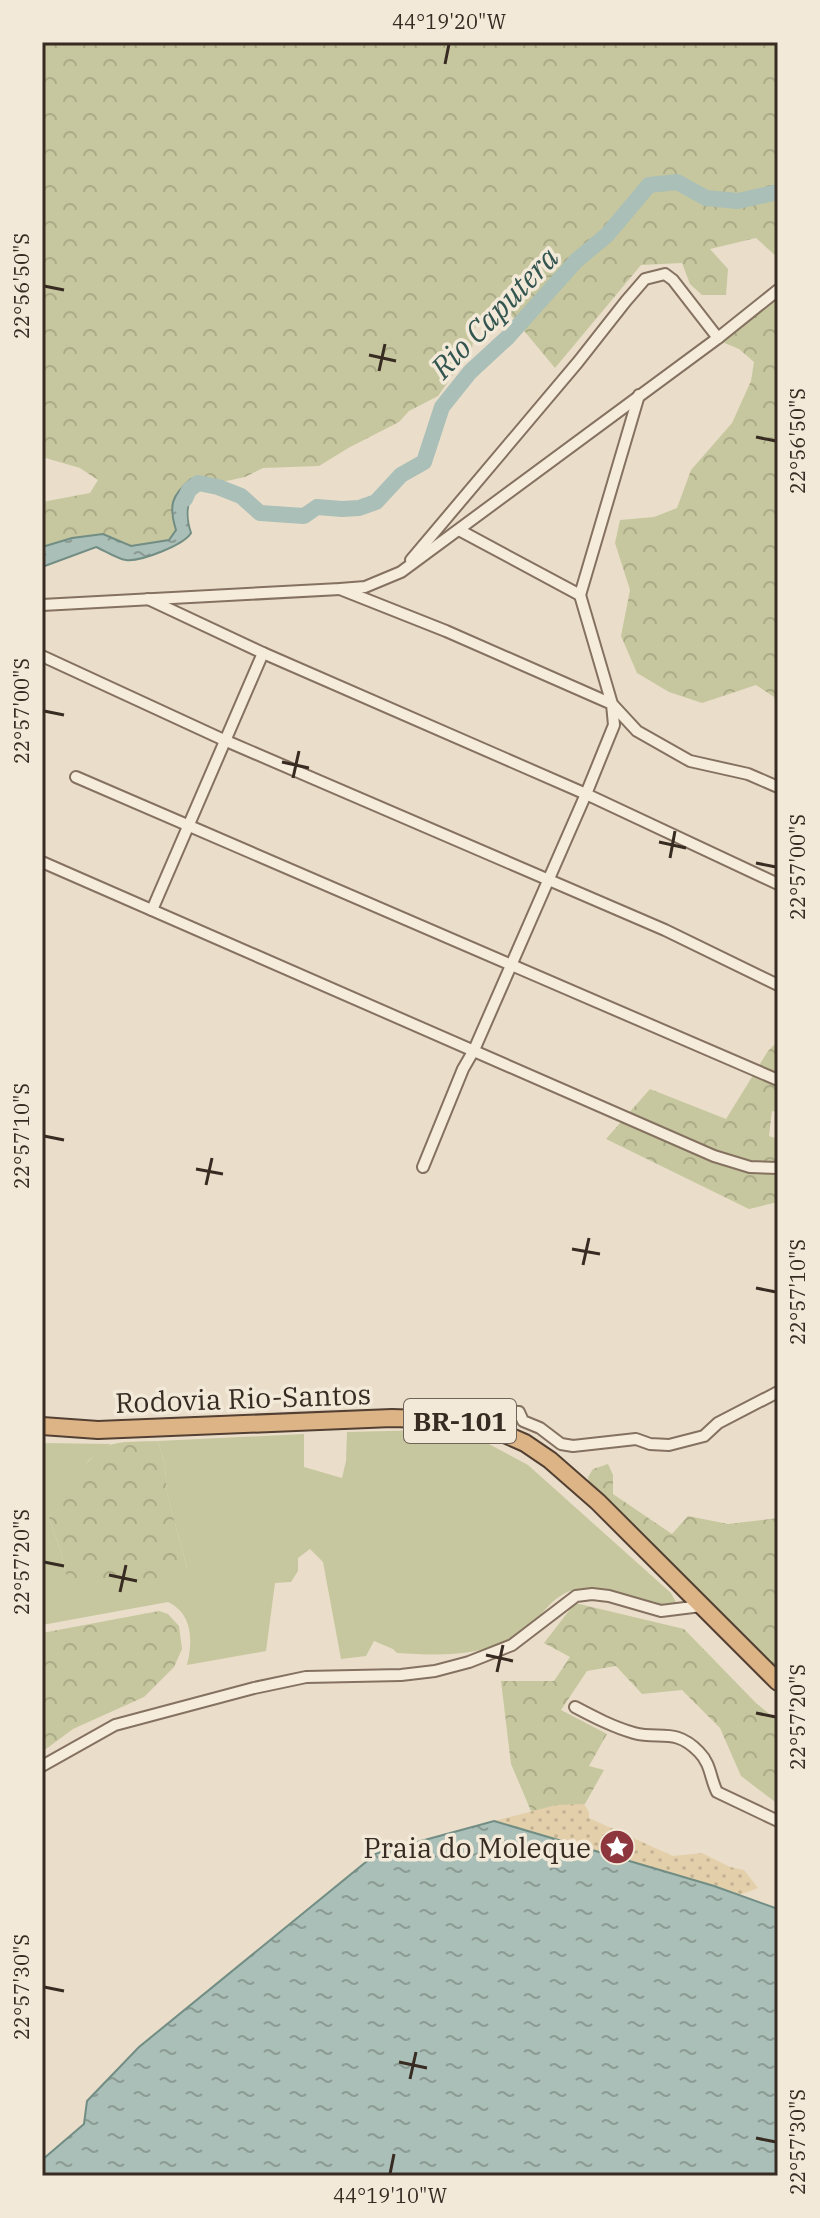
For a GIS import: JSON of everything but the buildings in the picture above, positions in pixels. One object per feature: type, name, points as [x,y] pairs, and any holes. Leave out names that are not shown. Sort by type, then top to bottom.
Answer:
[{"type":"highway","name":"Rodovia Rio-Santos","points":[[42,1426],[98,1430],[392,1418],[454,1420],[486,1426],[525,1443],[550,1460],[598,1502],[778,1682]]},
{"type":"street","points":[[401,572],[645,279],[665,274],[673,280],[718,338]]},
{"type":"street","points":[[42,605],[365,587],[401,572],[718,338],[778,290]]},
{"type":"street","points":[[423,1167],[614,725],[612,704],[580,595],[639,395]]},
{"type":"street","points":[[459,530],[580,595]]},
{"type":"street","points":[[340,589],[446,631],[612,704],[637,731],[690,761],[748,774],[778,787]]},
{"type":"street","points":[[148,599],[263,653],[586,794],[778,884]]},
{"type":"street","points":[[152,910],[263,653]]},
{"type":"street","points":[[42,656],[224,740],[665,930],[778,985]]},
{"type":"street","points":[[76,777],[778,1080]]},
{"type":"street","points":[[42,862],[714,1156],[750,1167],[778,1168]]},
{"type":"street","points":[[486,1426],[498,1414],[519,1412],[523,1421],[540,1428],[555,1440],[573,1446],[636,1439],[650,1444],[669,1445],[704,1436],[718,1423],[778,1392]]},
{"type":"street","points":[[550,1460],[555,1440]]},
{"type":"street","points":[[42,1766],[115,1725],[254,1688],[306,1677],[401,1675],[435,1671],[469,1662],[512,1645],[576,1596],[609,1596],[661,1611],[701,1606]]},
{"type":"street","points":[[575,1707],[612,1726],[637,1734],[671,1735],[682,1740],[698,1751],[710,1768],[717,1792],[778,1821]]},
{"type":"green space","points":[[42,42],[778,42],[778,258],[756,238],[710,249],[728,269],[726,295],[702,295],[690,284],[682,263],[641,265],[555,368],[505,308],[476,324],[472,348],[438,396],[409,411],[399,422],[319,466],[263,468],[245,477],[217,483],[191,479],[171,514],[176,530],[169,540],[131,546],[103,534],[72,538],[42,547],[42,502],[90,493],[98,480],[80,468],[42,457]]},
{"type":"green space","points":[[778,296],[778,712],[774,697],[756,685],[702,703],[669,692],[637,673],[621,636],[630,590],[615,543],[620,520],[654,517],[677,508],[691,470],[732,423],[751,381],[754,362],[739,349],[720,341]]},
{"type":"green space","points":[[778,1041],[778,1112],[772,1111],[769,1136],[778,1139],[778,1202],[749,1209],[606,1139],[650,1089],[726,1119],[768,1051]]},
{"type":"green space","points":[[431,1430],[485,1442],[528,1465],[671,1593],[677,1604],[671,1609],[606,1593],[574,1590],[560,1596],[533,1623],[512,1638],[481,1650],[431,1655],[397,1653],[374,1641],[366,1656],[341,1659],[323,1562],[310,1549],[298,1558],[298,1571],[291,1582],[275,1583],[266,1651],[187,1665],[190,1638],[187,1621],[168,1602],[42,1625],[42,1443],[111,1444],[89,1460],[49,1518],[66,1576],[187,1568],[167,1493],[165,1465],[158,1441],[304,1434],[304,1467],[342,1478],[347,1432]]},
{"type":"green space","points":[[158,1441],[165,1465],[167,1493],[187,1568],[176,1582],[91,1589],[66,1576],[49,1518],[68,1488],[90,1460],[108,1446]]},
{"type":"green space","points":[[608,1464],[613,1475],[613,1494],[672,1534],[688,1516],[728,1524],[778,1518],[778,1680],[591,1491],[588,1477],[593,1469]]},
{"type":"green space","points":[[575,1603],[684,1629],[756,1703],[778,1721],[778,1804],[741,1776],[720,1728],[682,1690],[642,1694],[616,1666],[587,1671],[561,1710],[607,1734],[589,1766],[604,1770],[585,1804],[531,1811],[511,1764],[501,1681],[554,1681],[570,1657],[544,1643]]},
{"type":"green space","points":[[159,1611],[168,1614],[179,1626],[182,1649],[174,1667],[144,1697],[73,1729],[42,1752],[42,1633]]},
{"type":"sand","name":"Praia do Moleque","points":[[584,1804],[589,1818],[673,1856],[702,1853],[730,1867],[744,1870],[758,1888],[739,1895],[494,1821],[556,1805]]},
{"type":"water","points":[[191,479],[198,483],[188,507],[191,533],[180,543],[133,560],[120,558],[96,547],[42,567],[42,547],[72,538],[103,534],[131,546],[169,540],[176,530],[173,501]]},
{"type":"water","points":[[494,1821],[714,1886],[778,1909],[778,2176],[42,2176],[42,2160],[84,2124],[87,2101],[139,2047],[377,1853]]},
{"type":"waterway","name":"Rio Caputera","points":[[185,499],[189,490],[198,483],[241,496],[260,513],[304,516],[317,507],[359,508],[376,502],[401,475],[424,462],[442,407],[470,372],[508,337],[576,261],[607,235],[649,185],[677,182],[706,198],[738,201],[778,192]]},
{"type":"place","name":"Praia do Moleque","points":[[617,1847]]}]
